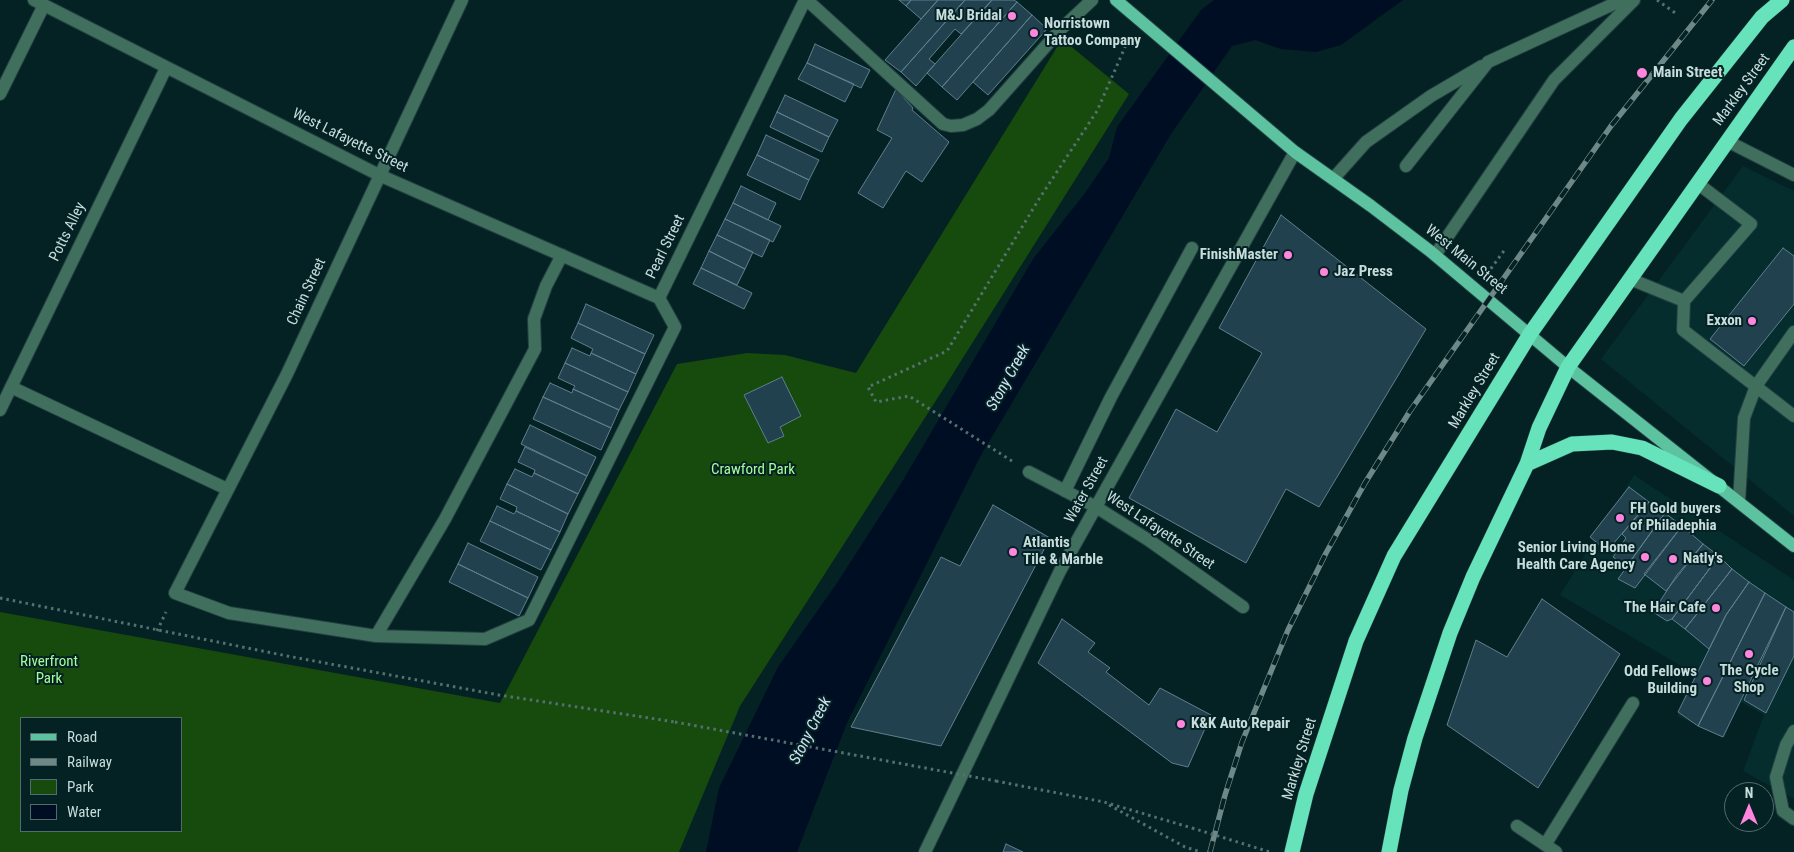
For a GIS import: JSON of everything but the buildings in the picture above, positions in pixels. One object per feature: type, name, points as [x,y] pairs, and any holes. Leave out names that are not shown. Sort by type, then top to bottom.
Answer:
[{"type":"highway","name":"Markley Street","points":[[1292,852],[1306,794],[1356,641],[1394,556],[1530,334],[1681,118],[1762,17],[1782,0]]},
{"type":"highway","name":"Markley Street","points":[[1389,852],[1401,790],[1430,687],[1472,577],[1527,464],[1539,428],[1568,367],[1794,47]]},
{"type":"highway","points":[[1527,464],[1572,444],[1612,442],[1642,448],[1719,486]]},
{"type":"main road","name":"West Main Street","points":[[1116,0],[1270,132],[1476,288],[1568,367],[1794,546]]},
{"type":"street","name":"Chain Street","points":[[376,636],[229,613],[175,593],[287,374],[462,0]]},
{"type":"street","points":[[806,0],[943,124],[951,126],[976,119],[989,110],[1062,29],[1092,0]]},
{"type":"street","name":"Pearl Street","points":[[376,636],[485,639],[529,620],[675,327],[659,298],[806,0]]},
{"type":"street","points":[[1333,179],[1366,142],[1431,96],[1488,62],[1622,0]]},
{"type":"street","points":[[1434,255],[1554,80],[1634,0]]},
{"type":"street","name":"West Lafayette Street","points":[[39,2],[379,175],[659,298]]},
{"type":"street","points":[[0,94],[39,2]]},
{"type":"street","points":[[1406,166],[1488,62]]},
{"type":"street","name":"Potts Alley","points":[[0,410],[166,68]]},
{"type":"street","points":[[1727,141],[1794,175]]},
{"type":"street","name":"Water Street","points":[[925,852],[1060,571],[1295,152]]},
{"type":"street","points":[[1697,183],[1751,224],[1684,301],[1683,330],[1794,416]]},
{"type":"street","points":[[1065,490],[1111,397],[1192,248]]},
{"type":"street","points":[[376,636],[446,519],[535,349],[534,319],[546,286],[562,255]]},
{"type":"street","points":[[1630,279],[1684,301]]},
{"type":"street","points":[[1739,502],[1744,418],[1756,386],[1794,332]]},
{"type":"street","points":[[11,387],[228,489]]},
{"type":"street","name":"West Lafayette Street","points":[[1029,472],[1096,507],[1243,607]]},
{"type":"street","points":[[1545,845],[1633,703]]},
{"type":"street","points":[[1794,731],[1790,747],[1776,777],[1783,811],[1794,819]]},
{"type":"street","points":[[1517,826],[1556,852]]},
{"type":"path","points":[[1657,0],[1678,15]]},
{"type":"path","points":[[994,449],[909,396],[876,402],[868,387],[946,351],[1096,110],[1138,19]]},
{"type":"path","points":[[1476,288],[1506,248]]},
{"type":"path","points":[[0,598],[345,667],[499,695],[675,722],[1104,802],[1270,852]]},
{"type":"path","points":[[1104,802],[1185,847],[1201,852]]},
{"type":"shaded area","points":[[1743,166],[1794,191],[1794,516],[1601,359]]},
{"type":"shaded area","points":[[1634,475],[1794,580],[1794,799],[1774,788],[1774,782],[1763,782],[1743,771],[1764,715],[1741,702],[1723,737],[1677,716],[1695,674],[1560,595]]},
{"type":"green space","name":"Crawford Park","points":[[1062,39],[1129,94],[944,388],[740,706],[679,852],[0,852],[0,612],[500,703],[677,364],[747,353],[785,355],[856,373]]},
{"type":"water","name":"Stony Creek","points":[[1214,0],[1403,0],[1341,45],[1316,52],[1281,49],[1255,40],[1232,46],[1171,134],[980,457],[847,723],[797,852],[706,852],[719,788],[778,667],[837,583],[902,482],[1033,259],[1085,193],[1109,158],[1117,127],[1201,10]]},
{"type":"railway","points":[[1210,852],[1225,795],[1242,742],[1288,630],[1326,553],[1365,483],[1410,411],[1611,126],[1712,0]]},
{"type":"place","name":"M&J Bridal","points":[[1012,16]]},
{"type":"place","name":"Norristown Tattoo Company","points":[[1034,33]]},
{"type":"place","name":"Main Street","points":[[1642,73]]},
{"type":"place","name":"FinishMaster","points":[[1288,255]]},
{"type":"place","name":"Jaz Press","points":[[1324,272]]},
{"type":"place","name":"Exxon","points":[[1752,321]]},
{"type":"place","name":"FH Gold buyers of Philadephia","points":[[1620,518]]},
{"type":"place","name":"Atlantis Tile & Marble","points":[[1013,552]]},
{"type":"place","name":"Senior Living Home Health Care Agency","points":[[1645,557]]},
{"type":"place","name":"Natly's","points":[[1673,559]]},
{"type":"place","name":"The Hair Cafe","points":[[1716,608]]},
{"type":"place","name":"The Cycle Shop","points":[[1749,654]]},
{"type":"place","name":"Odd Fellows Building","points":[[1707,681]]},
{"type":"place","name":"K&K Auto Repair","points":[[1181,724]]},
{"type":"park label","name":"Riverfront Park","points":[[49,670]]}]
